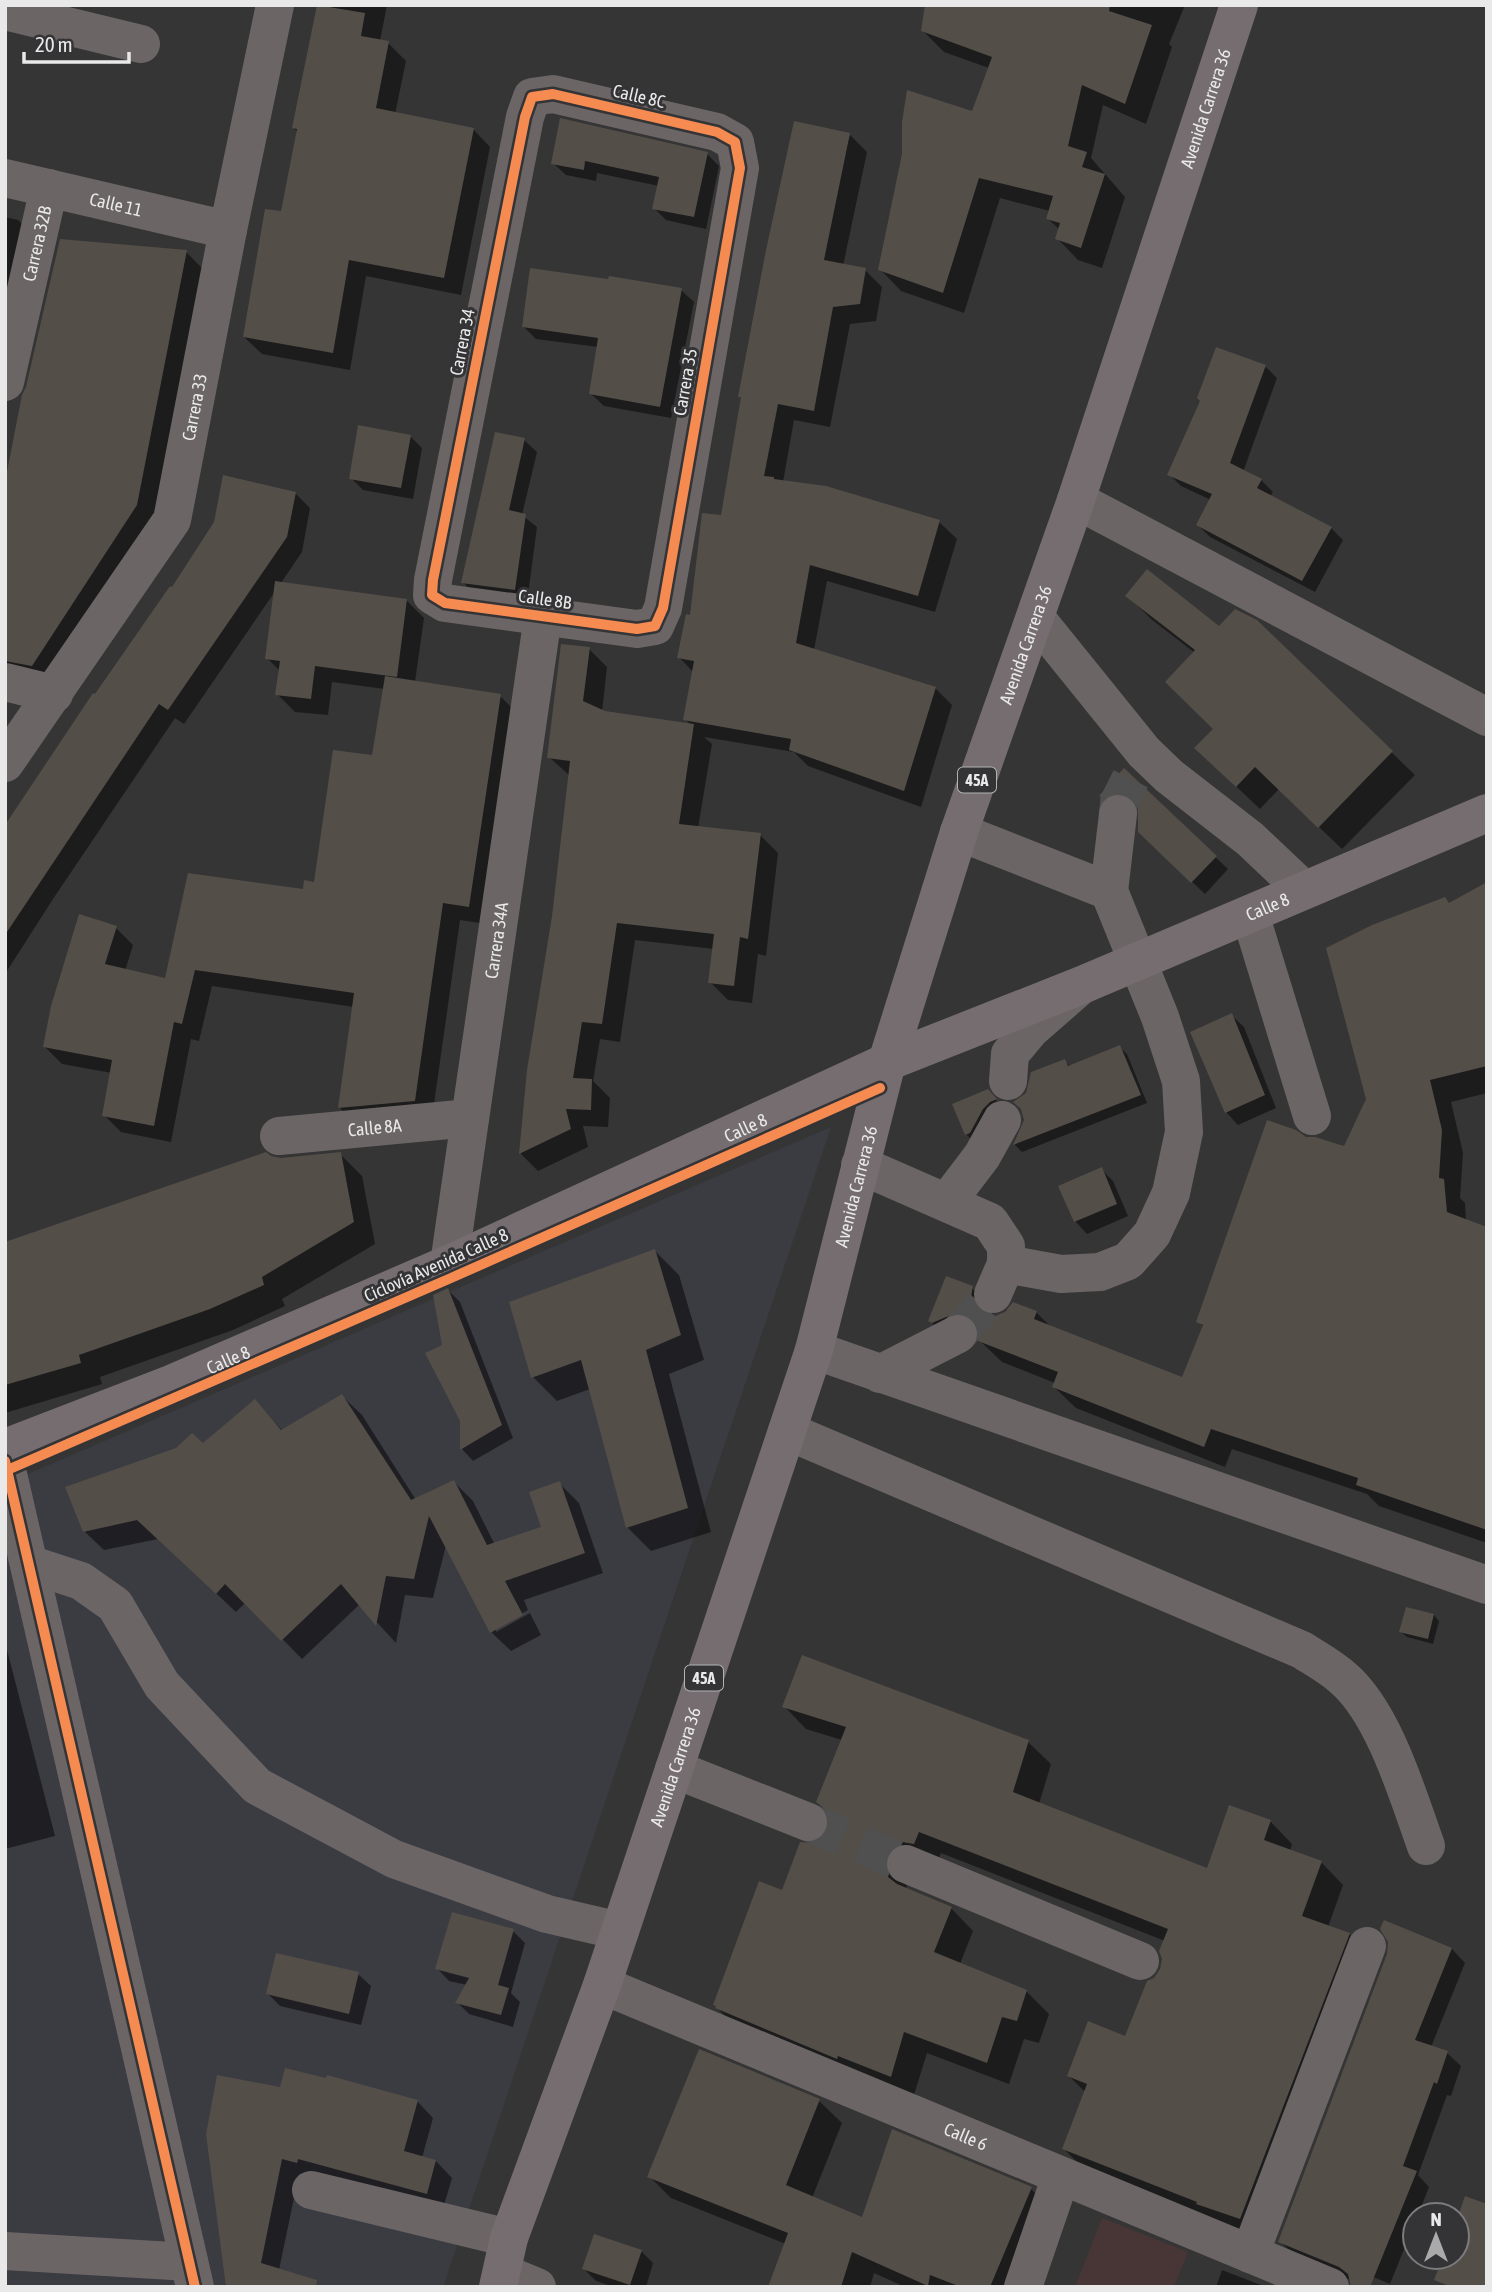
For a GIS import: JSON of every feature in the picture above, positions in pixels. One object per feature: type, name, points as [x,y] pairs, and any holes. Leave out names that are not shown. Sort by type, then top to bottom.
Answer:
[{"type":"main road","name":"Avenida Carrera 36","points":[[512,2271],[602,1985],[814,1350],[887,1062],[959,832],[1076,500],[1239,5]]},
{"type":"main road","name":"Calle 8","points":[[5,1448],[171,1384],[449,1264],[887,1062],[1082,985],[1487,813]]},
{"type":"street","name":"Carrera 33","points":[[5,763],[172,520],[275,5]]},
{"type":"street","points":[[5,11],[67,15],[141,44]]},
{"type":"street","name":"Calle 8C","points":[[532,97],[553,94],[717,132],[735,142]]},
{"type":"street","name":"Carrera 34","points":[[432,595],[522,131],[532,97]]},
{"type":"street","name":"Carrera 35","points":[[655,626],[663,608],[740,168],[735,142]]},
{"type":"street","name":"Calle 11","points":[[5,178],[228,230]]},
{"type":"street","name":"Carrera 32B","points":[[8,358],[49,188]]},
{"type":"street","points":[[1076,500],[1487,717]]},
{"type":"street","name":"Calle 8B","points":[[432,595],[445,603],[637,629],[655,626]]},
{"type":"street","name":"Carrera 34A","points":[[449,1264],[543,616]]},
{"type":"street","points":[[1035,617],[1138,764],[1169,776],[1250,839],[1304,890]]},
{"type":"street","points":[[5,682],[54,694]]},
{"type":"street","points":[[860,1165],[990,1222],[1006,1246],[999,1279],[1100,1272],[1128,1261],[1152,1234],[1171,1193],[1184,1132],[1181,1081],[1160,1017],[1109,891],[1118,814]]},
{"type":"street","points":[[959,832],[1109,891]]},
{"type":"street","points":[[1250,914],[1312,1116]]},
{"type":"street","points":[[1007,1082],[1010,1054],[1030,1030],[1082,985]]},
{"type":"street","name":"Calle 8A","points":[[279,1136],[470,1118]]},
{"type":"street","points":[[947,1202],[982,1156],[1002,1121]]},
{"type":"street","points":[[880,1374],[958,1334]]},
{"type":"street","points":[[814,1350],[1487,1585]]},
{"type":"street","points":[[787,1432],[1302,1650],[1344,1678],[1371,1712],[1397,1767],[1426,1846]]},
{"type":"street","points":[[5,1461],[192,2274],[5,2251]]},
{"type":"street","points":[[29,1564],[81,1581],[115,1605],[162,1685],[257,1786],[394,1859],[547,1914],[620,1931]]},
{"type":"street","points":[[674,1769],[808,1822]]},
{"type":"street","points":[[906,1864],[1139,1961]]},
{"type":"street","points":[[1250,2254],[1367,1946]]},
{"type":"street","name":"Calle 6","points":[[602,1985],[1331,2287]]},
{"type":"street","points":[[1023,2287],[1061,2176]]},
{"type":"street","points":[[311,2190],[512,2271]]},
{"type":"shaded area","points":[[831,1127],[443,2287],[5,2287],[5,1484]]},
{"type":"shaded area","points":[[1102,2218],[1188,2252],[1174,2287],[1075,2287]]},
{"type":"building","points":[[317,5],[365,13],[361,36],[389,41],[376,108],[474,128],[444,278],[349,260],[333,353],[243,337],[265,209],[281,211],[297,129],[292,128]]},
{"type":"building","points":[[925,5],[1110,5],[1109,11],[1152,25],[1125,104],[1082,85],[1068,146],[1087,152],[1082,167],[1105,174],[1081,248],[1055,239],[1060,223],[1046,219],[1053,196],[979,178],[943,293],[878,270],[902,154],[902,122],[907,90],[972,111],[992,57],[921,31]]},
{"type":"building","points":[[560,118],[708,152],[694,217],[652,209],[659,177],[585,161],[584,170],[551,164]]},
{"type":"building","points":[[794,121],[850,133],[824,260],[866,268],[860,304],[833,307],[814,411],[778,404],[764,476],[826,486],[940,520],[918,596],[810,565],[796,643],[936,687],[904,791],[789,750],[791,739],[683,720],[694,661],[677,658],[686,614],[690,615],[702,513],[721,515],[741,397],[738,397]]},
{"type":"building","points":[[60,239],[187,250],[137,505],[32,666],[5,661],[5,482],[22,395]]},
{"type":"building","points":[[530,268],[608,279],[609,276],[682,288],[660,407],[589,394],[598,338],[522,327]]},
{"type":"building","points":[[1216,347],[1266,365],[1230,463],[1262,479],[1257,488],[1332,527],[1302,581],[1196,525],[1212,494],[1167,475],[1200,401],[1197,398]]},
{"type":"building","points":[[358,425],[411,435],[401,488],[349,479]]},
{"type":"building","points":[[495,432],[525,438],[509,510],[526,514],[515,590],[461,583]]},
{"type":"building","points":[[223,475],[296,492],[287,537],[168,710],[159,704],[5,935],[5,825],[93,693],[95,694],[170,586],[172,587],[214,522]]},
{"type":"building","points":[[1147,569],[1219,626],[1235,609],[1257,620],[1393,751],[1318,828],[1255,767],[1236,787],[1194,748],[1213,729],[1165,682],[1195,650],[1125,596]]},
{"type":"building","points":[[275,581],[407,599],[397,677],[315,666],[311,699],[275,695],[280,661],[265,659]]},
{"type":"building","points":[[561,644],[590,647],[583,701],[605,711],[694,724],[679,824],[761,833],[748,939],[740,937],[734,986],[708,983],[714,934],[617,923],[602,1024],[582,1022],[573,1078],[592,1079],[591,1110],[566,1109],[571,1129],[519,1154],[527,1070],[552,916],[570,761],[547,758]]},
{"type":"building","points":[[385,676],[501,694],[469,907],[443,903],[415,1101],[338,1108],[354,993],[195,970],[182,1024],[174,1022],[154,1126],[102,1116],[112,1060],[43,1047],[51,1006],[79,914],[117,926],[105,964],[165,978],[188,873],[303,889],[304,880],[314,882],[333,750],[372,755]]},
{"type":"building","points":[[1124,768],[1217,856],[1191,883],[1138,832],[1138,806],[1132,797],[1120,792],[1103,799],[1099,796]]},
{"type":"building","points":[[1487,882],[1487,1066],[1430,1080],[1442,1130],[1439,1178],[1444,1179],[1447,1212],[1487,1227],[1487,1530],[1356,1485],[1358,1478],[1211,1429],[1204,1447],[1052,1387],[1058,1372],[978,1341],[978,1325],[969,1315],[958,1312],[932,1323],[928,1321],[946,1276],[973,1286],[971,1297],[975,1306],[985,1314],[995,1316],[1005,1312],[1013,1302],[1037,1311],[1034,1319],[1182,1377],[1203,1325],[1196,1322],[1267,1120],[1296,1130],[1306,1137],[1344,1146],[1366,1099],[1326,948],[1372,925],[1445,897],[1449,903]]},
{"type":"building","points":[[1232,1013],[1265,1095],[1225,1113],[1190,1032]]},
{"type":"building","points":[[1120,1045],[1141,1095],[1013,1145],[1024,1120],[1021,1109],[1013,1102],[1026,1093],[1031,1072],[1065,1059],[1068,1066]]},
{"type":"building","points":[[988,1089],[997,1099],[983,1109],[970,1133],[965,1135],[952,1104]]},
{"type":"building","points":[[266,1152],[281,1158],[341,1152],[354,1222],[262,1277],[264,1285],[210,1309],[79,1355],[81,1363],[5,1385],[5,1242]]},
{"type":"building","points":[[1102,1167],[1117,1204],[1074,1222],[1058,1186]]},
{"type":"building","points":[[655,1249],[681,1335],[646,1350],[688,1508],[626,1528],[581,1360],[531,1378],[509,1302]]},
{"type":"building","points":[[448,1288],[502,1425],[460,1450],[460,1421],[425,1353],[442,1345],[433,1295]]},
{"type":"building","points":[[342,1394],[411,1500],[454,1480],[487,1545],[541,1527],[529,1492],[560,1481],[585,1553],[505,1581],[523,1615],[490,1633],[429,1516],[414,1579],[386,1576],[376,1626],[341,1584],[281,1641],[225,1584],[216,1594],[137,1520],[83,1532],[65,1487],[176,1448],[192,1433],[203,1443],[255,1399],[281,1430]]},
{"type":"building","points":[[1406,1607],[1434,1614],[1428,1639],[1399,1632]]},
{"type":"building","points":[[802,1655],[1029,1740],[1013,1792],[1207,1868],[1229,1805],[1271,1820],[1264,1840],[1322,1861],[1302,1916],[1350,1933],[1240,2219],[1196,2204],[1197,2202],[1062,2149],[1087,2084],[1067,2076],[1088,2021],[1125,2036],[1147,1981],[1154,1978],[1160,1969],[1162,1959],[1159,1951],[1168,1929],[919,1832],[914,1844],[902,1842],[892,1847],[886,1855],[884,1866],[888,1877],[897,1884],[952,1907],[934,1952],[1027,1990],[1017,2021],[1002,2017],[987,2063],[904,2032],[891,2077],[838,2056],[837,2059],[715,2008],[713,2005],[759,1881],[782,1890],[800,1842],[812,1843],[821,1839],[829,1829],[830,1819],[825,1809],[816,1802],[846,1727],[782,1707]]},
{"type":"building","points":[[452,1912],[514,1929],[498,1985],[509,1988],[501,2015],[455,2003],[469,1978],[435,1969]]},
{"type":"building","points":[[1384,1920],[1452,1948],[1415,2040],[1448,2051],[1403,2166],[1417,2171],[1405,2201],[1401,2201],[1401,2210],[1370,2287],[1351,2287],[1348,2274],[1339,2267],[1278,2242],[1387,1954],[1388,1942],[1380,1929]]},
{"type":"building","points":[[276,1953],[359,1972],[349,2014],[266,1994]]},
{"type":"building","points":[[699,2049],[820,2099],[786,2185],[862,2217],[892,2129],[1032,2187],[990,2287],[961,2287],[930,2275],[928,2286],[852,2252],[841,2287],[768,2287],[788,2233],[647,2177]]},
{"type":"building","points":[[285,2068],[326,2078],[327,2075],[418,2100],[404,2151],[436,2160],[427,2194],[298,2159],[297,2163],[282,2159],[261,2263],[317,2280],[316,2287],[226,2287],[206,2134],[217,2075],[280,2087]]},
{"type":"building","points":[[1465,2196],[1487,2204],[1487,2287],[1452,2287],[1434,2280],[1438,2271],[1471,2271],[1471,2201],[1463,2201]]},
{"type":"building","points":[[594,2234],[642,2250],[630,2285],[582,2269]]},
{"type":"tunnel","points":[[1118,814],[1119,802],[1132,776]]},
{"type":"tunnel","points":[[958,1334],[993,1294]]},
{"type":"tunnel","points":[[808,1822],[906,1864]]},
{"type":"cycle path","points":[[553,94],[717,132],[735,142],[740,168],[663,608],[655,626],[637,629],[445,603],[432,595],[525,117],[532,97],[553,94]]},
{"type":"cycle path","name":"Ciclovía Avenida Calle 8","points":[[5,1471],[880,1088]]},
{"type":"cycle path","points":[[5,1461],[195,2287]]}]
